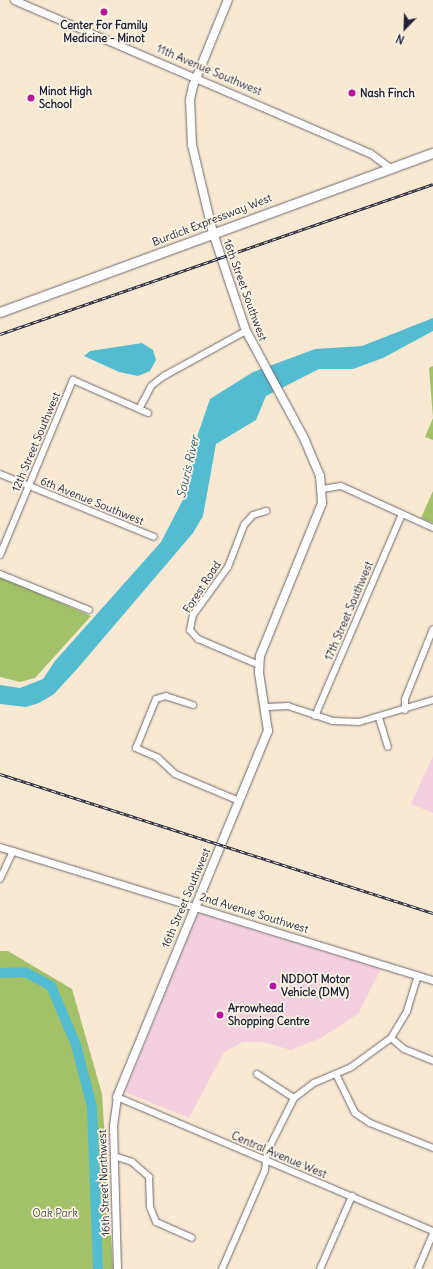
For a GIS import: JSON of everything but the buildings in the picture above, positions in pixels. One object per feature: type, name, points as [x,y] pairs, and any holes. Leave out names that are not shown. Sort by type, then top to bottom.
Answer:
[{"type":"main road","name":"16th Street Southwest","points":[[228,0],[196,76],[190,100],[190,130],[213,233],[246,331],[305,440],[322,489]]},
{"type":"main road","name":"Burdick Expressway West","points":[[0,312],[433,153]]},
{"type":"main road","points":[[259,665],[264,646],[315,524],[322,489]]},
{"type":"main road","name":"16th Street Southwest","points":[[117,1097],[194,906],[268,731],[267,707],[259,665]]},
{"type":"street","name":"11th Avenue Southwest","points":[[14,0],[196,76],[378,156],[390,168]]},
{"type":"street","points":[[148,413],[139,409],[151,386],[164,376],[246,331]]},
{"type":"street","name":"12th Street Southwest","points":[[0,555],[73,380],[139,409]]},
{"type":"street","name":"6th Avenue Southwest","points":[[0,474],[154,537]]},
{"type":"street","points":[[322,489],[341,486],[433,528]]},
{"type":"street","name":"Forest Road","points":[[259,665],[198,639],[190,630],[193,616],[228,567],[244,525],[252,515],[266,511]]},
{"type":"street","name":"17th Street Southwest","points":[[315,716],[402,514]]},
{"type":"street","points":[[0,574],[89,610]]},
{"type":"street","points":[[405,710],[405,699],[433,629]]},
{"type":"street","points":[[193,705],[160,696],[136,748],[158,758],[175,774],[239,801]]},
{"type":"street","points":[[267,707],[288,706],[315,716],[359,722],[379,718],[433,700]]},
{"type":"street","points":[[379,718],[388,747]]},
{"type":"street","name":"2nd Avenue Southwest","points":[[0,847],[433,980]]},
{"type":"street","points":[[0,879],[13,851]]},
{"type":"street","points":[[222,1269],[265,1170],[266,1160],[280,1120],[294,1098],[314,1083],[336,1074],[377,1051],[391,1038],[407,1011],[418,976]]},
{"type":"street","points":[[391,1038],[404,1049],[433,1061]]},
{"type":"street","points":[[257,1074],[294,1098]]},
{"type":"street","points":[[336,1074],[355,1114],[370,1123],[433,1148]]},
{"type":"street","name":"16th Street Northwest","points":[[117,1097],[114,1156],[118,1269]]},
{"type":"street","name":"Central Avenue West","points":[[117,1097],[352,1196],[433,1232]]},
{"type":"street","points":[[114,1156],[132,1162],[149,1176],[150,1207],[156,1222],[192,1238]]},
{"type":"street","points":[[320,1269],[352,1196]]},
{"type":"street","points":[[418,1269],[433,1232]]},
{"type":"shaded area","points":[[433,756],[433,813],[411,804]]},
{"type":"shaded area","points":[[198,913],[381,969],[358,1014],[321,1038],[291,1050],[263,1042],[243,1042],[224,1052],[189,1118],[125,1092]]},
{"type":"green space","points":[[433,366],[433,418],[429,368]]},
{"type":"green space","points":[[433,418],[433,440],[425,437]]},
{"type":"green space","points":[[433,491],[433,523],[421,518]]},
{"type":"green space","points":[[0,577],[91,616],[35,678],[20,682],[0,677]]},
{"type":"green space","name":"Oak Park","points":[[0,951],[8,951],[72,989],[102,1094],[113,1269],[0,1269]]},
{"type":"water","points":[[433,318],[433,331],[383,358],[353,369],[319,369],[266,396],[256,420],[216,444],[203,516],[193,533],[77,669],[54,694],[39,703],[26,707],[0,704],[0,685],[20,688],[43,679],[55,661],[161,542],[188,490],[198,434],[210,399],[253,372],[315,349],[362,346]]},
{"type":"water","points":[[142,343],[153,350],[156,360],[150,371],[138,376],[119,372],[84,356],[90,351]]},
{"type":"waterway","points":[[0,973],[25,972],[51,986],[76,1045],[92,1107],[98,1269]]},
{"type":"railway","points":[[0,334],[433,184]]},
{"type":"railway","points":[[0,774],[433,913]]},
{"type":"place","name":"Center For Family Medicine - Minot","points":[[104,12]]},
{"type":"place","name":"Nash Finch","points":[[352,93]]},
{"type":"place","name":"Minot High School","points":[[31,98]]},
{"type":"place","name":"NDDOT Motor Vehicle (DMV)","points":[[273,986]]},
{"type":"place","name":"Arrowhead Shopping Centre","points":[[220,1015]]},
{"type":"water label","name":"Souris River","points":[[188,467]]}]
